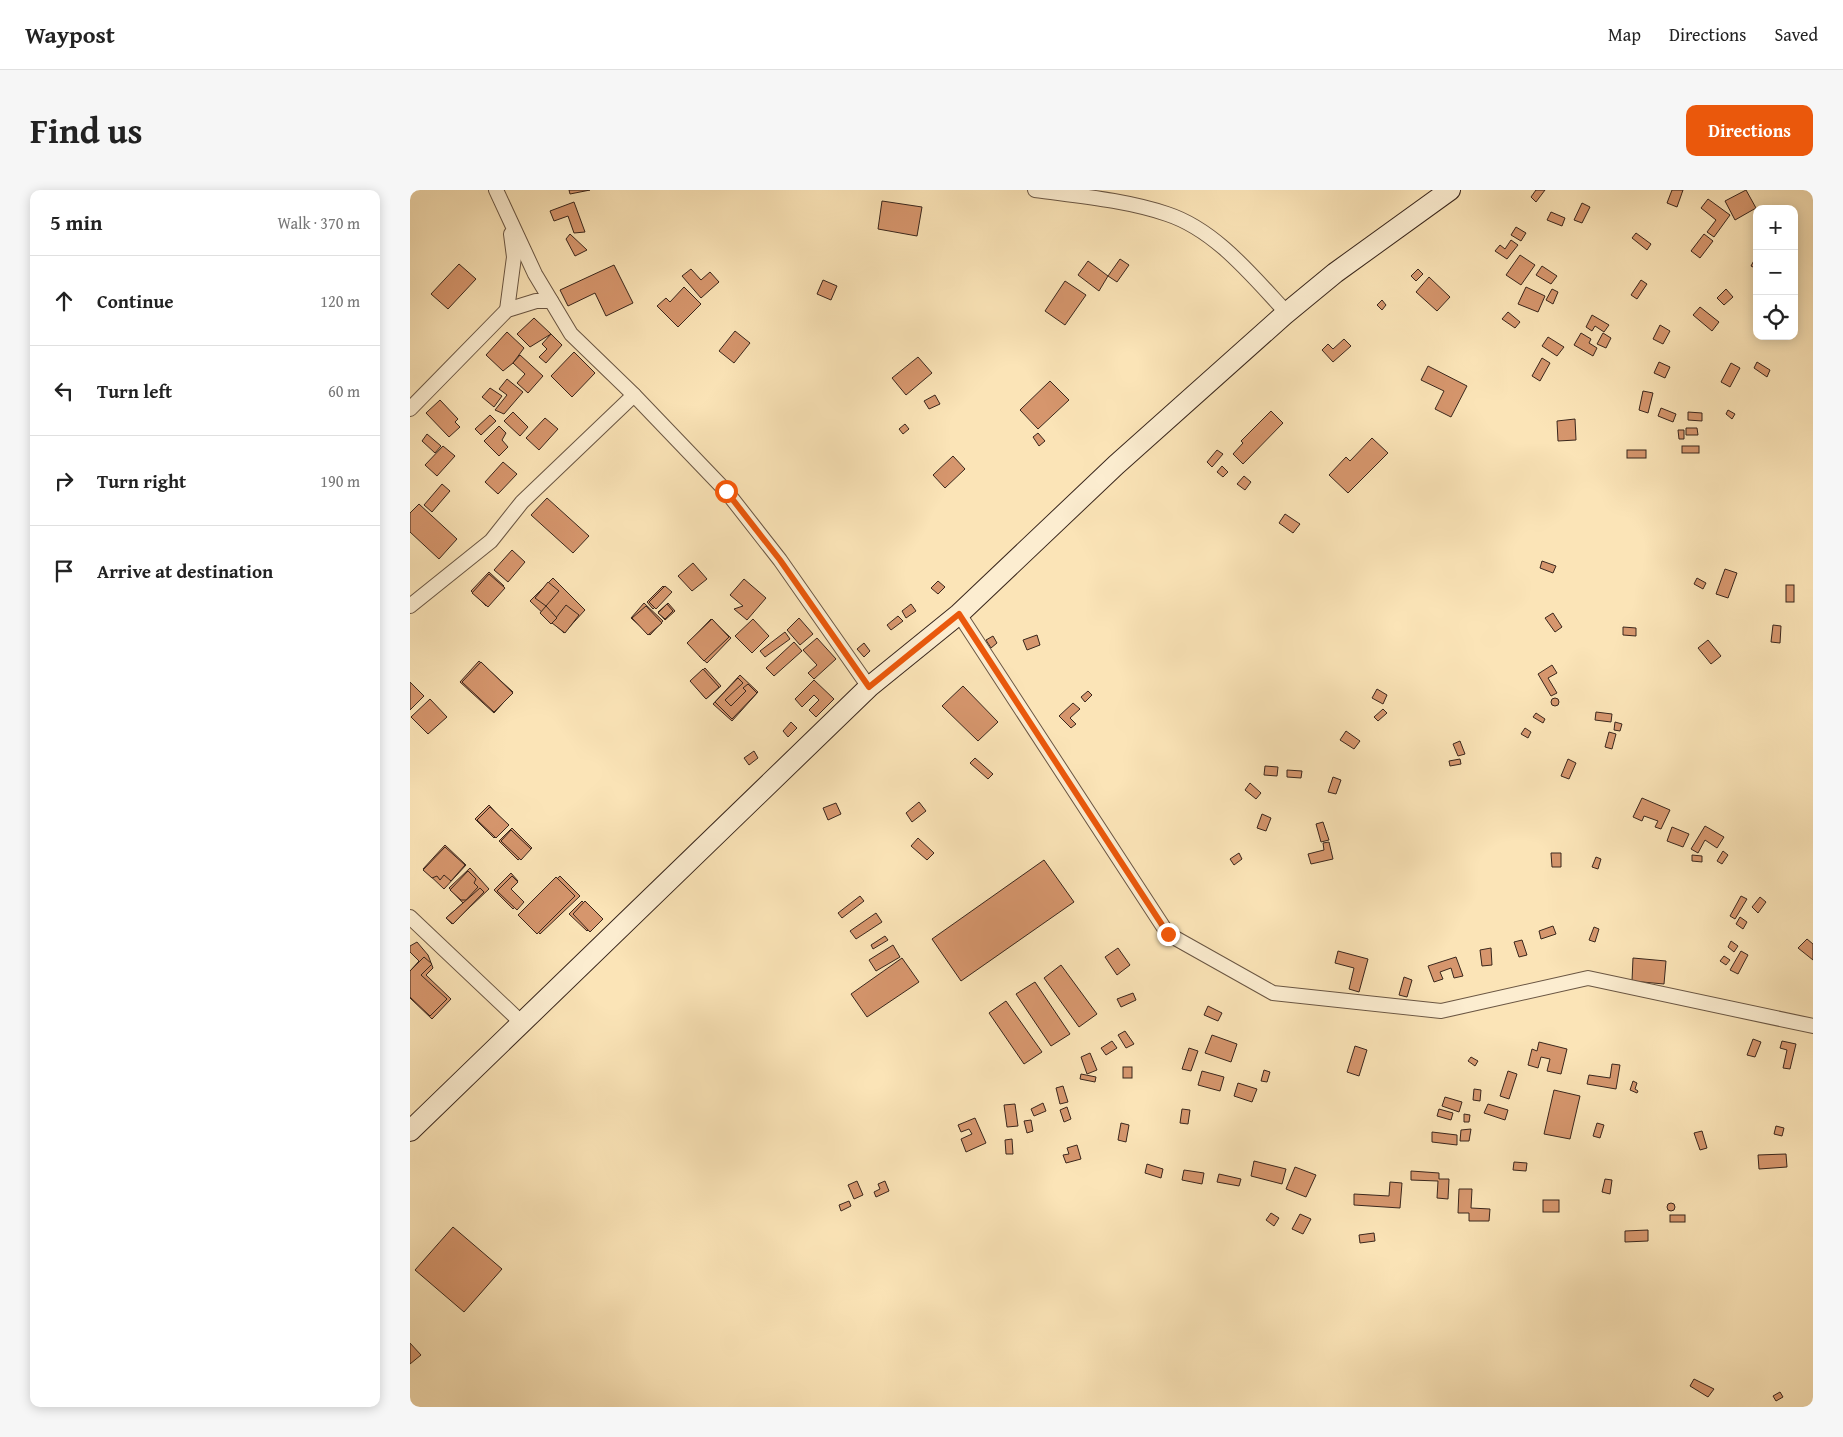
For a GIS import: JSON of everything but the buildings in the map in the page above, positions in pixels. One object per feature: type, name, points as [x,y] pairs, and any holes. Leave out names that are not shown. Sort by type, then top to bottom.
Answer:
[{"type":"main road","points":[[410,1131],[869,687],[959,614],[1116,466],[1287,313],[1335,273],[1450,190]]},
{"type":"street","points":[[496,190],[508,220],[551,301],[571,334],[726,491],[780,560],[869,687]]},
{"type":"street","points":[[1035,190],[1123,202],[1168,214],[1195,228],[1219,245],[1287,313]]},
{"type":"street","points":[[507,310],[514,256],[508,220]]},
{"type":"street","points":[[410,409],[507,310],[536,301],[551,301]]},
{"type":"street","points":[[410,606],[491,541],[522,502],[634,396]]},
{"type":"street","points":[[959,614],[1168,934],[1273,993],[1441,1011],[1588,978],[1813,1026]]},
{"type":"street","points":[[410,917],[522,1023]]},
{"type":"route","points":[[726,491],[780,560],[869,687],[959,614],[1168,934]]}]
